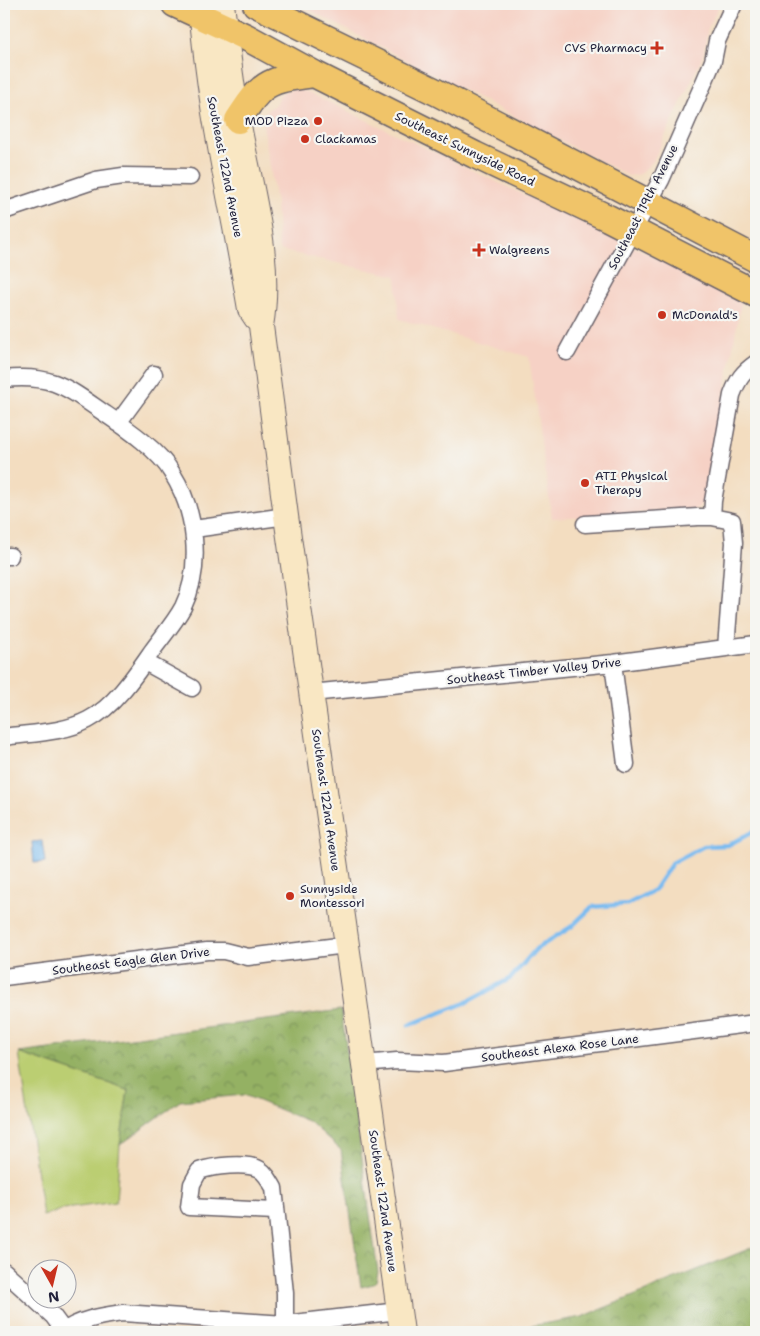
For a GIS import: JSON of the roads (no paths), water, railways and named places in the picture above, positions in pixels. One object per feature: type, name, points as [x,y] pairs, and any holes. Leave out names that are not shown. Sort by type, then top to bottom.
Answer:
[{"type":"main road","name":"Southeast Sunnyside Road","points":[[175,4],[212,13],[314,74],[474,155],[632,230],[756,294]]},
{"type":"main road","points":[[256,4],[436,92],[756,259]]},
{"type":"main road","name":"Southeast 122nd Avenue","points":[[212,13],[238,120],[255,203],[262,250],[264,308],[261,326],[346,945],[401,1321]]},
{"type":"main road","name":"Southeast 122nd Avenue","points":[[212,13],[203,42],[220,152],[236,226],[250,309],[261,326]]},
{"type":"main road","points":[[238,120],[261,90],[269,85],[285,78],[314,74]]},
{"type":"street","name":"Southeast 119th Avenue","points":[[567,352],[661,180],[713,61],[717,41],[734,4]]},
{"type":"street","points":[[4,211],[110,177],[190,177]]},
{"type":"street","points":[[712,517],[713,500],[732,395],[736,384],[745,371],[756,363]]},
{"type":"street","points":[[118,422],[154,374]]},
{"type":"street","points":[[4,379],[22,377],[51,380],[72,391],[118,422],[151,448],[172,472],[185,499],[194,529],[194,568],[182,608],[145,662],[110,705],[90,719],[68,728],[4,737]]},
{"type":"street","points":[[194,529],[286,516]]},
{"type":"street","points":[[585,524],[712,517],[732,521],[734,543],[726,648]]},
{"type":"street","name":"Southeast Timber Valley Drive","points":[[311,694],[613,663],[756,644]]},
{"type":"street","points":[[145,662],[192,688]]},
{"type":"street","points":[[613,663],[626,764]]},
{"type":"street","name":"Southeast Eagle Glen Drive","points":[[4,977],[207,951],[224,951],[248,958],[346,945]]},
{"type":"street","name":"Southeast Alexa Rose Lane","points":[[363,1064],[406,1061],[438,1063],[756,1023]]},
{"type":"street","points":[[275,1211],[189,1207],[192,1184],[199,1170],[226,1166],[258,1168],[268,1178],[274,1188],[284,1293],[285,1328]]},
{"type":"street","points":[[4,1271],[53,1316],[64,1332],[72,1326],[86,1321],[106,1315],[123,1313],[231,1327],[285,1328],[401,1321]]},
{"type":"water","points":[[42,841],[45,862],[34,863],[32,842]]},
{"type":"waterway","points":[[409,1025],[465,1003],[511,978],[536,949],[571,927],[592,907],[628,904],[654,890],[672,863],[704,846],[728,845],[756,830]]},
{"type":"place","name":"CVS Pharmacy","points":[[657,48]]},
{"type":"place","name":"MOD Pizza","points":[[318,121]]},
{"type":"place","name":"Clackamas","points":[[305,139]]},
{"type":"place","name":"Walgreens","points":[[479,250]]},
{"type":"place","name":"McDonald's","points":[[662,315]]},
{"type":"place","name":"ATI Physical Therapy","points":[[585,483]]},
{"type":"place","name":"Sunnyside Montessori","points":[[290,896]]}]
